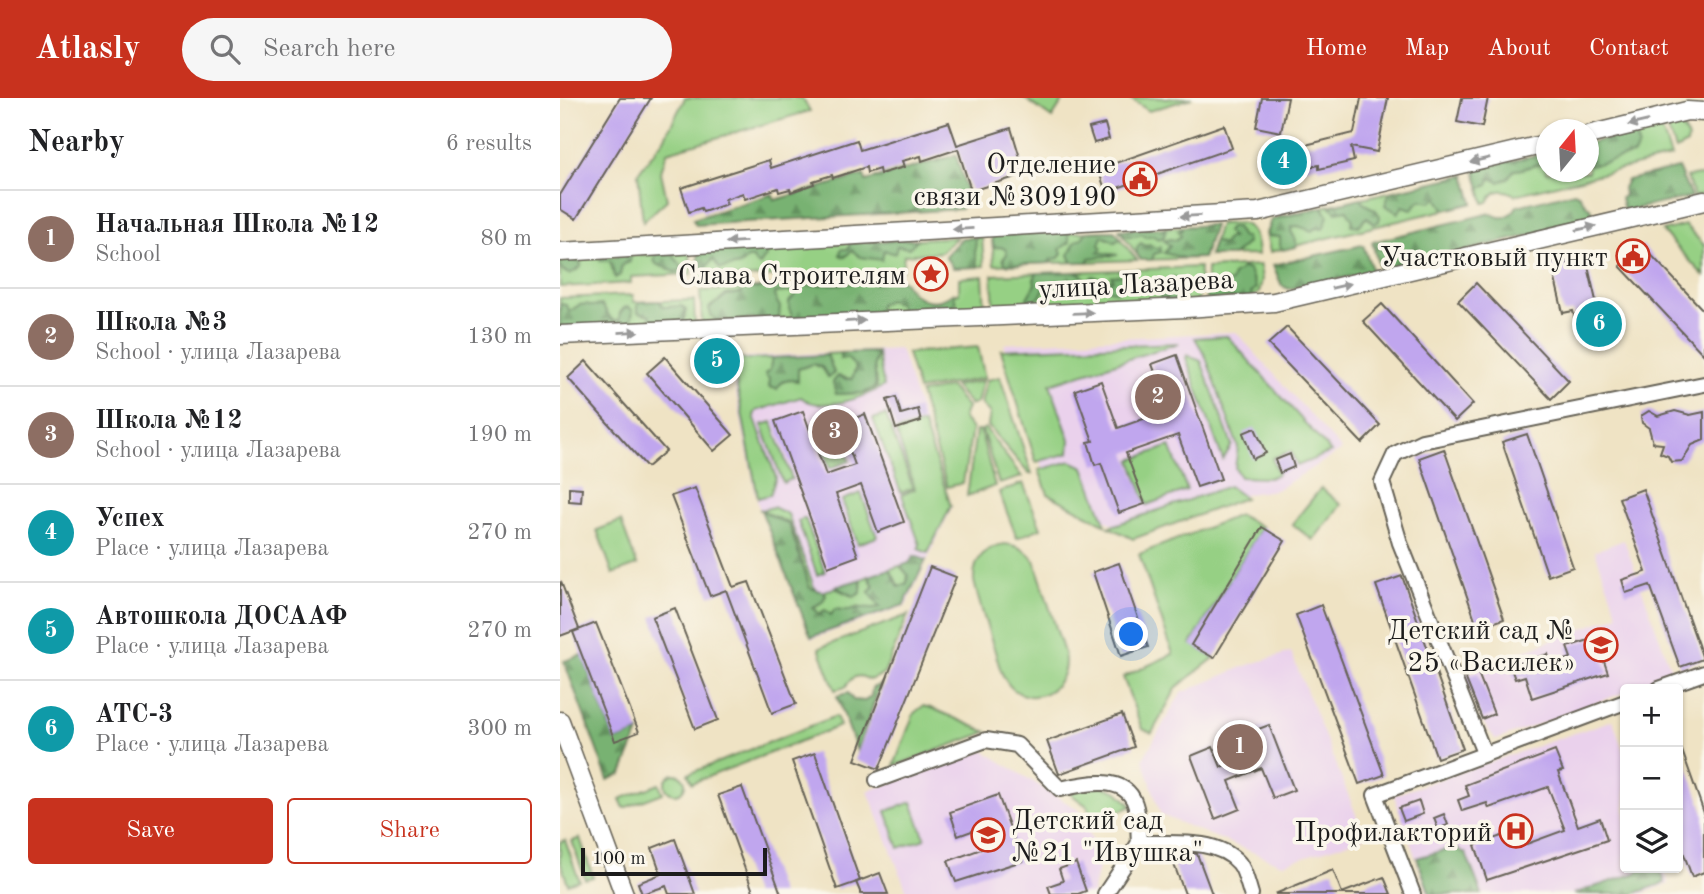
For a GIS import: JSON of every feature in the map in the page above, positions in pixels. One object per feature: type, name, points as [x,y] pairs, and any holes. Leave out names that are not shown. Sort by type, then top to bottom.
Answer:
[{"type":"main road","points":[[1599,132],[1687,111],[1704,112]]},
{"type":"main road","points":[[560,252],[1258,212],[1536,146]]},
{"type":"main road","name":"улица Лазарева","points":[[560,335],[1275,302],[1704,201]]},
{"type":"main road","points":[[560,721],[624,894]]},
{"type":"street","points":[[1484,753],[1399,542],[1382,482],[1395,454],[1422,441],[1704,384]]},
{"type":"street","points":[[1673,684],[1704,673]]},
{"type":"street","points":[[1413,894],[1375,795],[1620,704]]},
{"type":"street","points":[[877,780],[986,740],[1017,745],[1060,789],[1099,781],[1127,792],[1135,802],[1139,843],[1105,894]]},
{"type":"street","points":[[1139,843],[1191,843],[1220,851],[1240,864],[1251,894]]},
{"type":"shaded area","points":[[1236,332],[1342,450],[1276,490],[1246,494],[1133,535],[1050,490],[1004,344]]},
{"type":"shaded area","points":[[900,349],[952,507],[906,606],[811,639],[758,505],[729,358]]},
{"type":"shaded area","name":"Детский сад № 25 «Василек»","points":[[1624,540],[1673,675],[1648,684],[1620,684],[1620,694],[1496,740],[1482,721],[1463,674],[1618,615],[1595,551]]},
{"type":"shaded area","points":[[1291,652],[1365,837],[1282,864],[1161,815],[1143,759],[1181,693],[1245,666]]},
{"type":"shaded area","name":"Профилакторий","points":[[1613,720],[1620,742],[1620,873],[1666,873],[1669,884],[1642,894],[1428,894],[1394,795]]},
{"type":"shaded area","name":"Детский сад №21 \"Ивушка\"","points":[[984,751],[1080,811],[1100,858],[1092,894],[908,894],[868,791]]},
{"type":"green space","points":[[685,98],[802,98],[810,111],[667,152],[661,172],[667,200],[643,222],[638,173],[664,139]]},
{"type":"green space","points":[[1024,98],[1065,98],[1052,118]]},
{"type":"green space","points":[[1129,98],[1192,98],[1149,111]]},
{"type":"green space","points":[[1680,125],[1688,138],[1687,144],[1675,150],[1667,127]]},
{"type":"green space","points":[[1661,127],[1671,157],[1599,175],[1599,141]]},
{"type":"green space","points":[[1635,133],[1638,146],[1634,155],[1599,163],[1599,141]]},
{"type":"green space","points":[[956,155],[967,192],[961,209],[696,225],[693,219],[772,194],[775,200],[864,175],[866,181]]},
{"type":"green space","points":[[1536,155],[1536,182],[1568,182],[1515,195],[1500,191],[1484,203],[1475,169]]},
{"type":"green space","points":[[1536,155],[1536,164],[1514,170],[1507,179],[1499,182],[1491,178],[1487,186],[1480,188],[1475,169]]},
{"type":"green space","points":[[1678,168],[1691,197],[1624,211],[1621,198],[1627,180]]},
{"type":"green space","points":[[1465,175],[1473,203],[1270,252],[1266,233],[1271,220],[1278,217]]},
{"type":"green space","points":[[1465,175],[1473,203],[1445,210],[1437,198],[1431,202],[1420,200],[1412,209],[1403,206],[1398,213],[1385,205],[1390,192]]},
{"type":"green space","points":[[1704,176],[1704,194],[1694,197],[1687,177]]},
{"type":"green space","points":[[1574,192],[1580,195],[1594,214],[1589,221],[1380,271],[1372,242],[1491,213],[1505,217],[1517,206]]},
{"type":"green space","points":[[1361,198],[1363,203],[1376,210],[1380,216],[1379,221],[1374,224],[1367,217],[1359,226],[1351,225],[1353,221],[1347,210],[1336,212],[1330,206]]},
{"type":"green space","points":[[1323,207],[1328,216],[1323,229],[1316,228],[1312,231],[1298,226],[1292,227],[1296,247],[1283,250],[1280,237],[1267,236],[1271,220]]},
{"type":"green space","points":[[1239,223],[1252,230],[1258,255],[1209,256],[1219,224]]},
{"type":"green space","points":[[1214,225],[1203,258],[1141,260],[1119,230]]},
{"type":"green space","points":[[1214,225],[1203,258],[1183,258],[1164,253],[1170,246],[1164,241],[1175,240],[1181,236],[1178,231],[1182,230],[1181,227]]},
{"type":"green space","points":[[1685,225],[1704,245],[1704,276],[1662,231]]},
{"type":"green space","points":[[1230,227],[1236,227],[1242,237],[1246,237],[1247,243],[1233,256],[1209,256],[1214,241],[1222,245],[1228,238],[1232,238],[1227,232]]},
{"type":"green space","points":[[1166,228],[1164,237],[1158,239],[1142,234],[1126,236],[1119,230]]},
{"type":"green space","points":[[1114,231],[1137,260],[994,265],[992,235]]},
{"type":"green space","points":[[1114,231],[1121,238],[1115,242],[1102,236],[1099,245],[1102,248],[1098,252],[1118,255],[1089,258],[1088,262],[1072,262],[1069,255],[1075,242],[1086,232]]},
{"type":"green space","points":[[1068,232],[1070,242],[1060,249],[1062,253],[1059,258],[1050,263],[1006,265],[1003,259],[1007,254],[1005,249],[993,248],[992,235]]},
{"type":"green space","points":[[957,237],[941,252],[904,255],[902,270],[699,280],[698,251]]},
{"type":"green space","points":[[982,237],[984,266],[953,268],[945,256],[962,238]]},
{"type":"green space","points":[[962,238],[976,238],[978,267],[953,268],[945,256]]},
{"type":"green space","points":[[918,239],[909,248],[897,246],[895,254],[884,250],[882,260],[860,257],[852,250],[845,257],[840,255],[841,249],[849,249],[850,243]]},
{"type":"green space","points":[[1141,243],[1157,249],[1160,246],[1161,252],[1154,254],[1152,260],[1141,260],[1137,247]]},
{"type":"green space","points":[[1363,245],[1373,272],[1289,289],[1282,286],[1273,265]]},
{"type":"green space","points":[[766,247],[766,256],[760,265],[755,263],[753,258],[748,258],[740,265],[720,269],[713,259],[706,268],[699,271],[698,251]]},
{"type":"green space","points":[[690,252],[691,274],[631,277],[631,283],[560,287],[560,259]]},
{"type":"green space","points":[[673,253],[682,266],[681,271],[675,272],[656,264],[654,260],[656,254]]},
{"type":"green space","points":[[631,255],[630,262],[622,265],[620,275],[615,278],[610,261],[600,261],[600,257]]},
{"type":"green space","points":[[571,259],[581,263],[581,267],[570,274],[562,270],[560,261]]},
{"type":"green space","points":[[1260,265],[1262,280],[1259,293],[1254,296],[1206,300],[1207,268]]},
{"type":"green space","points":[[1200,267],[1198,301],[994,309],[992,275]]},
{"type":"green space","points":[[1243,268],[1249,270],[1256,288],[1251,293],[1252,297],[1206,300],[1207,280],[1214,284],[1231,282],[1233,275]]},
{"type":"green space","points":[[1078,272],[1087,280],[1093,276],[1107,281],[1113,280],[1111,276],[1123,275],[1123,283],[1118,292],[1102,288],[1093,292],[1085,284],[1082,292],[1071,293],[1061,287],[1054,293],[1050,292],[1046,285],[1040,297],[1031,302],[1027,298],[1035,284],[1037,273]]},
{"type":"green space","points":[[983,276],[985,310],[702,322],[700,291],[903,280],[919,298],[930,302],[959,293],[959,278]]},
{"type":"green space","points":[[1173,277],[1181,280],[1184,299],[1168,301],[1160,298],[1161,289]]},
{"type":"green space","points":[[903,280],[913,293],[925,300],[939,300],[953,293],[956,303],[945,308],[928,308],[925,312],[905,313],[898,304],[889,300],[880,304],[876,314],[793,318],[789,302],[799,291],[775,293],[780,307],[779,318],[717,321],[709,308],[726,295],[741,293],[743,289]]},
{"type":"green space","points":[[633,295],[634,302],[694,300],[695,323],[560,328],[560,298]]},
{"type":"green space","points":[[660,301],[663,307],[682,306],[686,310],[683,323],[655,324],[650,315],[638,312],[638,302]]},
{"type":"green space","points":[[560,304],[566,305],[570,311],[579,305],[602,305],[612,320],[619,321],[624,308],[629,307],[633,311],[630,325],[560,328]]},
{"type":"green space","points":[[1227,336],[1331,452],[1297,466],[1291,451],[1272,458],[1278,474],[1269,478],[1240,477],[1235,468],[1238,447],[1205,355],[1195,338]]},
{"type":"green space","points":[[1179,343],[1050,384],[1070,440],[1069,453],[1036,462],[1001,350]]},
{"type":"green space","points":[[978,347],[985,378],[918,390],[907,353]]},
{"type":"green space","points":[[877,352],[874,364],[876,387],[864,393],[836,394],[833,382],[838,376],[852,379],[856,367],[847,358],[840,359],[841,353]]},
{"type":"green space","points":[[841,353],[840,359],[847,358],[856,367],[852,379],[838,376],[833,382],[836,394],[864,393],[877,387],[874,364],[878,355],[884,386],[842,402],[819,404],[801,397],[756,411],[754,416],[776,477],[770,495],[758,498],[732,360],[772,358],[770,370],[765,374],[770,380],[769,387],[777,389],[786,381],[798,381],[798,369],[813,364],[822,368],[829,377],[834,373],[827,354]]},
{"type":"green space","points":[[827,355],[834,373],[828,377],[822,367],[813,364],[798,369],[798,381],[786,380],[777,389],[769,387],[770,380],[765,374],[770,370],[772,358]]},
{"type":"green space","points":[[1187,355],[1201,361],[1232,445],[1223,460],[1186,358]]},
{"type":"green space","points":[[1000,377],[1032,474],[1029,474],[988,426],[990,413],[981,404],[987,380]]},
{"type":"green space","points":[[983,381],[977,403],[971,405],[954,386]]},
{"type":"green space","points":[[950,387],[967,407],[963,418],[972,429],[963,483],[947,487],[920,393]]},
{"type":"green space","points":[[886,415],[913,488],[901,493],[873,419]]},
{"type":"green space","points":[[772,422],[792,479],[783,483],[762,425]]},
{"type":"green space","points":[[835,422],[850,461],[830,468],[816,429]]},
{"type":"green space","points":[[923,423],[951,506],[928,553],[918,549],[920,545],[902,495],[915,489],[896,431]]},
{"type":"green space","points":[[985,428],[1022,477],[999,484],[982,430]]},
{"type":"green space","points":[[976,430],[980,430],[995,486],[967,496]]},
{"type":"green space","points":[[1170,446],[1187,490],[1147,505],[1131,460]]},
{"type":"green space","points":[[1071,461],[1084,467],[1106,525],[1048,494],[1039,470]]},
{"type":"green space","points":[[1023,483],[1041,528],[1017,538],[999,492]]},
{"type":"green space","points":[[1229,486],[1245,498],[1133,539],[1109,527]]},
{"type":"green space","points":[[1321,488],[1341,505],[1313,540],[1292,524]]},
{"type":"green space","points":[[861,493],[877,537],[858,544],[842,500]]},
{"type":"green space","points":[[773,507],[788,514],[814,587],[819,591],[810,588],[790,524],[761,510]]},
{"type":"green space","points":[[761,510],[789,525],[810,588],[826,595],[822,602],[813,607],[819,614],[825,610],[831,615],[835,609],[880,607],[869,592],[874,586],[869,576],[890,569],[899,587],[907,583],[908,575],[901,566],[909,563],[914,556],[926,560],[904,605],[811,637]]},
{"type":"green space","points":[[1239,515],[1262,527],[1191,644],[1214,658],[1177,687],[1152,733],[1142,729],[1123,677],[1173,654],[1139,554]]},
{"type":"green space","points":[[805,518],[825,572],[817,575],[798,521]]},
{"type":"green space","points":[[621,521],[637,565],[613,574],[597,530]]},
{"type":"green space","points":[[1004,544],[1022,549],[1035,562],[1064,653],[1065,666],[1055,687],[1036,696],[1015,691],[1006,681],[974,581],[975,567],[981,556],[991,548]]},
{"type":"green space","points":[[900,566],[908,575],[907,583],[899,587],[890,569]]},
{"type":"green space","points":[[869,576],[873,586],[869,592],[880,607],[869,610],[858,607],[848,611],[835,609],[831,615],[825,610],[819,614],[814,607],[822,602],[826,595],[824,591],[835,588],[854,597],[861,593],[862,579]]},
{"type":"green space","points":[[861,579],[861,593],[854,596],[835,587]]},
{"type":"green space","points":[[908,615],[884,674],[869,680],[856,677],[850,680],[846,687],[835,690],[819,648]]},
{"type":"green space","points":[[582,655],[615,741],[639,732],[622,774],[608,780],[564,661]]},
{"type":"green space","points":[[881,684],[857,751],[837,696],[848,693],[853,700],[865,701],[871,696],[872,688]]},
{"type":"green space","points":[[923,706],[987,732],[894,766],[914,713]]},
{"type":"green space","points":[[836,716],[840,726],[692,783],[688,774]]},
{"type":"green space","points":[[675,774],[682,777],[685,784],[682,791],[675,794],[668,791],[665,784],[668,777]]},
{"type":"green space","points":[[659,784],[663,793],[624,808],[620,799]]},
{"type":"green space","points":[[1100,785],[1118,792],[1132,806],[1093,822],[1087,806],[1068,792]]},
{"type":"green space","points":[[912,802],[925,839],[899,848],[886,811]]},
{"type":"green space","points":[[580,838],[593,877],[585,879],[572,841]]},
{"type":"green space","points":[[565,840],[579,880],[568,884],[560,861],[560,842]]},
{"type":"green space","points":[[1454,847],[1466,854],[1482,894],[1430,894],[1417,858]]},
{"type":"green space","points":[[1636,873],[1662,873],[1665,883],[1633,894],[1573,894]]},
{"type":"building","points":[[620,98],[651,98],[576,219],[560,209],[560,195]]},
{"type":"building","points":[[1262,98],[1288,98],[1281,132],[1256,127]]},
{"type":"building","points":[[1361,98],[1388,98],[1377,152],[1351,147],[1354,161],[1319,169],[1319,165],[1270,176],[1265,155],[1354,133]]},
{"type":"building","points":[[1462,98],[1488,98],[1482,127],[1457,122]]},
{"type":"building","points":[[949,122],[957,145],[1011,128],[1025,174],[971,191],[958,149],[922,161],[921,156],[902,161],[904,167],[880,174],[879,169],[867,173],[866,167],[833,178],[832,175],[813,181],[814,184],[791,192],[790,189],[779,192],[778,188],[745,199],[743,193],[725,199],[727,204],[703,212],[701,208],[689,212],[681,188],[769,160],[771,168],[857,140],[860,150]]},
{"type":"building","points":[[1105,124],[1109,139],[1094,143],[1089,128]]},
{"type":"building","points":[[1224,125],[1232,148],[1106,192],[1098,169]]},
{"type":"building","points":[[1642,245],[1704,311],[1704,355],[1620,266]]},
{"type":"building","points":[[1567,259],[1569,267],[1587,262],[1600,318],[1607,316],[1610,327],[1578,334],[1573,311],[1563,313],[1551,262]]},
{"type":"building","points":[[1476,283],[1569,381],[1551,399],[1458,301]]},
{"type":"building","points":[[1382,304],[1473,404],[1455,421],[1363,321]]},
{"type":"building","points":[[1287,327],[1380,425],[1362,443],[1268,344]]},
{"type":"building","points":[[719,349],[726,370],[714,374],[707,353]]},
{"type":"building","points":[[1177,355],[1221,479],[1197,487],[1178,435],[1126,453],[1145,504],[1119,513],[1101,463],[1095,465],[1088,442],[1093,441],[1075,390],[1101,381],[1118,428],[1169,410],[1152,364]]},
{"type":"building","points":[[665,357],[733,435],[714,451],[647,373]]},
{"type":"building","points":[[586,361],[666,451],[647,467],[568,378]]},
{"type":"building","points":[[896,397],[901,414],[918,409],[921,421],[896,429],[887,400]]},
{"type":"building","points":[[803,411],[826,475],[855,465],[840,424],[865,414],[904,522],[878,532],[861,485],[836,494],[858,556],[828,567],[775,421]]},
{"type":"building","points":[[1649,411],[1658,416],[1675,411],[1690,415],[1704,412],[1704,440],[1692,445],[1682,461],[1671,462],[1668,456],[1660,453],[1663,444],[1653,443],[1649,428],[1642,423],[1641,416]]},
{"type":"building","points":[[1255,428],[1266,453],[1253,459],[1243,433]]},
{"type":"building","points":[[1527,434],[1573,567],[1548,576],[1502,442]]},
{"type":"building","points":[[1444,449],[1504,619],[1478,628],[1419,458]]},
{"type":"building","points":[[1290,454],[1294,467],[1280,473],[1275,460]]},
{"type":"building","points":[[569,487],[582,488],[581,502],[569,501]]},
{"type":"building","points":[[695,488],[733,587],[749,582],[796,704],[772,713],[726,590],[710,596],[671,496]]},
{"type":"building","points":[[1643,489],[1703,659],[1680,667],[1650,585],[1626,593],[1622,580],[1646,572],[1619,498]]},
{"type":"building","points":[[1262,527],[1285,541],[1214,658],[1191,645]]},
{"type":"building","points":[[1119,563],[1148,647],[1121,656],[1093,572]]},
{"type":"building","points":[[930,567],[956,577],[879,769],[855,760]]},
{"type":"building","points":[[1402,576],[1463,749],[1437,758],[1376,585]]},
{"type":"building","points":[[560,583],[579,629],[560,636]]},
{"type":"building","points":[[1321,605],[1384,775],[1359,784],[1296,615]]},
{"type":"building","points":[[675,608],[718,720],[695,729],[652,617]]},
{"type":"building","points":[[596,623],[639,732],[615,741],[573,632]]},
{"type":"building","points":[[1605,635],[1609,647],[1600,650],[1608,673],[1532,698],[1525,676],[1515,679],[1510,666],[1548,654],[1551,665],[1571,658],[1567,647]]},
{"type":"building","points":[[1478,673],[1494,714],[1482,719],[1465,677]]},
{"type":"building","points":[[1122,714],[1134,747],[1059,774],[1047,741]]},
{"type":"building","points":[[1269,725],[1294,790],[1273,798],[1261,768],[1229,781],[1240,809],[1215,819],[1191,756],[1213,747],[1221,767],[1253,754],[1245,734]]},
{"type":"building","points":[[1555,751],[1563,771],[1558,772],[1578,826],[1600,818],[1607,840],[1487,880],[1475,845],[1519,830],[1524,845],[1565,830],[1548,787],[1489,808],[1487,803],[1462,811],[1458,800],[1469,796],[1465,785]]},
{"type":"building","points":[[815,753],[860,881],[837,889],[792,761]]},
{"type":"building","points":[[1683,753],[1704,813],[1704,872],[1692,877],[1683,851]]},
{"type":"building","points":[[742,787],[781,894],[754,894],[718,795]]},
{"type":"building","points":[[998,795],[1022,861],[956,882],[948,861],[987,847],[980,828],[958,836],[950,812]]},
{"type":"building","points":[[1419,801],[1423,814],[1404,821],[1399,808]]},
{"type":"building","points":[[1444,814],[1448,825],[1438,829],[1434,818]]},
{"type":"building","points":[[675,839],[695,894],[669,894],[666,886],[642,894],[638,883],[661,874],[652,848]]},
{"type":"building","points":[[1189,853],[1197,854],[1212,894],[1185,894],[1172,859]]},
{"type":"building","points":[[1076,863],[1086,891],[1078,894],[1051,894],[1048,886],[1063,881],[1059,869]]},
{"type":"building","points":[[1333,870],[1342,893],[1384,877],[1391,894],[1275,894]]},
{"type":"building","points":[[880,873],[888,894],[861,894],[856,882]]},
{"type":"place","name":"Успех","points":[[1284,162]]},
{"type":"place","name":"Отделение связи №309190","points":[[1140,179]]},
{"type":"place","name":"Участковый пункт","points":[[1633,256]]},
{"type":"place","name":"Слава Строителям","points":[[931,274]]},
{"type":"place","name":"АТС-3","points":[[1599,324]]},
{"type":"place","name":"Автошкола ДОСААФ","points":[[717,361]]},
{"type":"place","name":"Школа №3","points":[[1158,397]]},
{"type":"place","name":"Школа №12","points":[[835,432]]},
{"type":"place","name":"Детский сад № 25 «Василек»","points":[[1601,645]]},
{"type":"place","name":"Начальная Школа №12","points":[[1240,747]]},
{"type":"place","name":"Профилакторий","points":[[1516,831]]},
{"type":"place","name":"Детский сад №21 \"Ивушка\"","points":[[988,835]]}]
